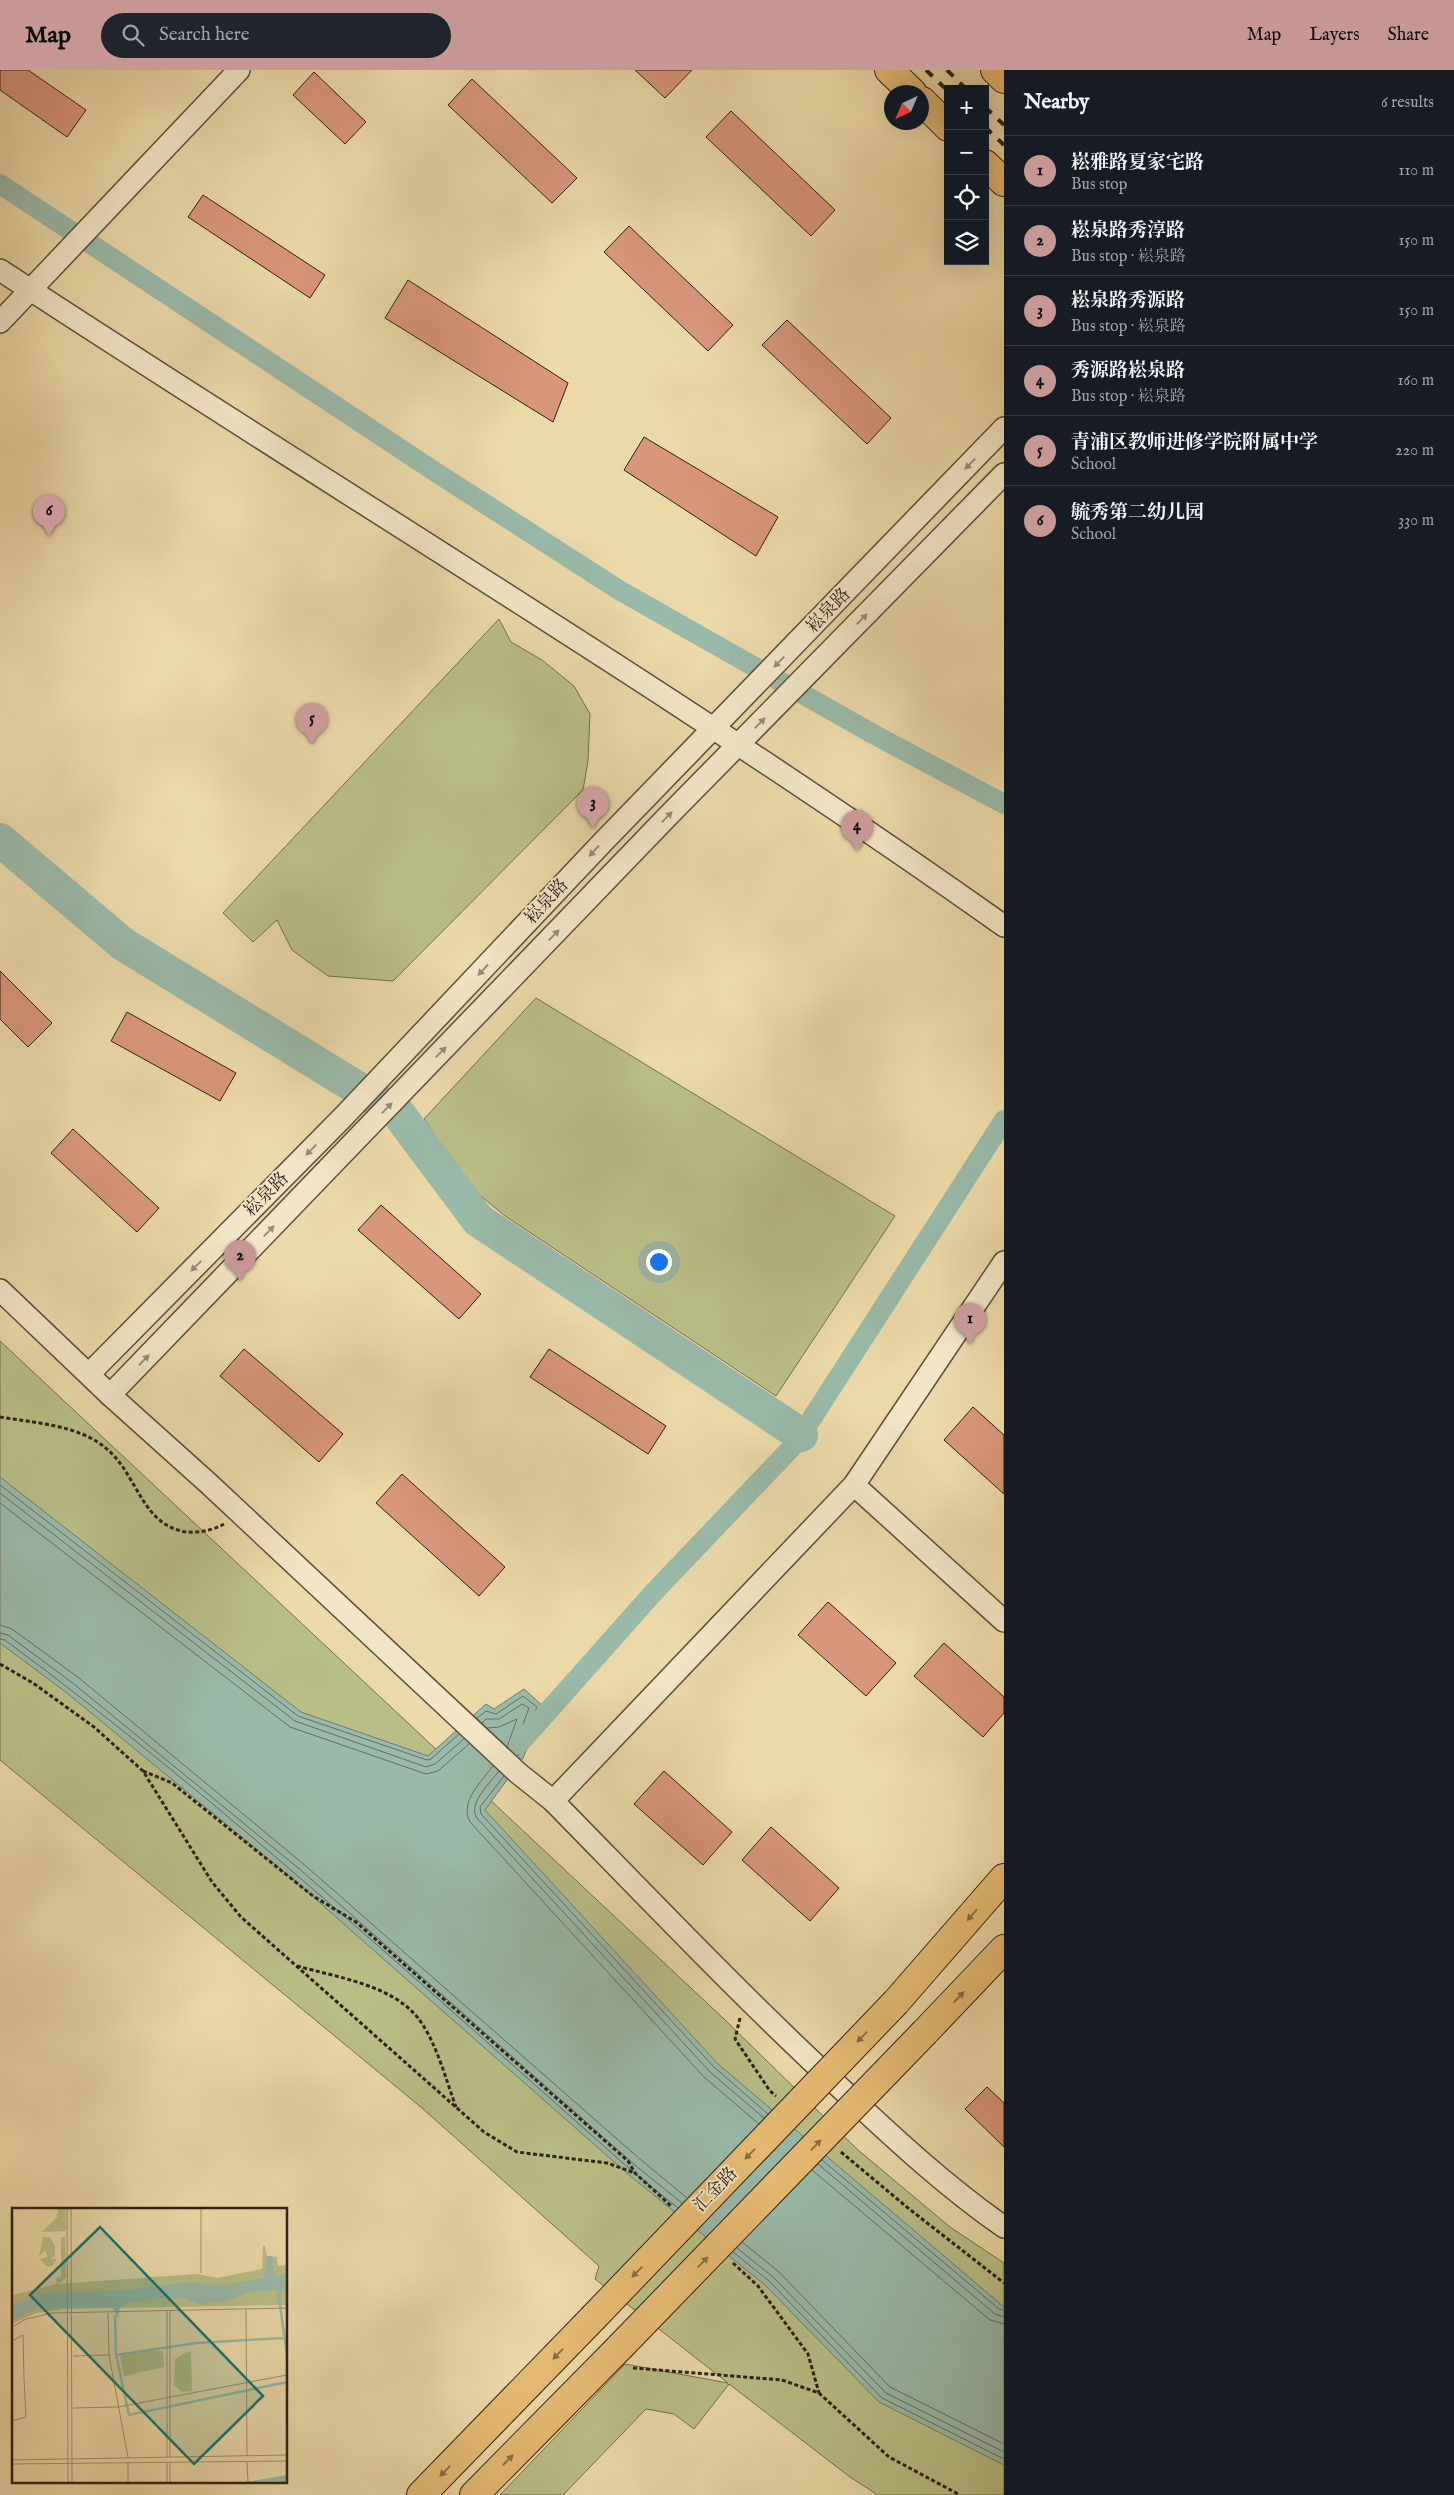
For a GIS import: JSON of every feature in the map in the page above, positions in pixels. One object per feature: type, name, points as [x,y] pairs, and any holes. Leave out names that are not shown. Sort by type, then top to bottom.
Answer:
[{"type":"main road","points":[[890,70],[905,85]]},
{"type":"main road","points":[[995,70],[1004,79]]},
{"type":"main road","points":[[929,108],[944,123]]},
{"type":"main road","points":[[989,168],[1004,182]]},
{"type":"main road","name":"汇金路","points":[[421,2495],[896,2002],[1004,1878]]},
{"type":"main road","points":[[474,2495],[1004,1949]]},
{"type":"street","points":[[0,322],[239,70]]},
{"type":"street","points":[[0,270],[739,744],[870,832],[1004,926]]},
{"type":"street","name":"崧泉路","points":[[89,1374],[345,1115],[713,728],[804,637],[1004,428]]},
{"type":"street","name":"崧泉路","points":[[110,1395],[739,744],[1004,474]]},
{"type":"street","points":[[553,1801],[854,1485],[1004,1262]]},
{"type":"street","points":[[0,1290],[110,1395],[242,1514],[518,1773],[553,1801],[745,1998],[884,2128],[969,2203],[1004,2227]]},
{"type":"street","points":[[854,1485],[1004,1621]]},
{"type":"path","points":[[0,1417],[55,1427],[88,1437],[108,1450],[126,1472],[137,1493],[159,1521],[175,1530],[193,1532],[217,1528],[242,1514]]},
{"type":"path","points":[[0,1664],[33,1683],[94,1727],[143,1771],[212,1882],[241,1917],[484,2132],[517,2152],[607,2163],[635,2173]]},
{"type":"path","points":[[143,1771],[172,1783],[313,1896],[356,1922],[628,2161],[635,2173],[679,2213]]},
{"type":"path","points":[[296,1966],[383,1991],[401,2000],[418,2018],[427,2032],[456,2107]]},
{"type":"path","points":[[745,1998],[735,2039],[770,2091],[777,2097]]},
{"type":"path","points":[[835,2146],[908,2208],[1004,2283]]},
{"type":"path","points":[[729,2260],[758,2286],[808,2354],[820,2393]]},
{"type":"path","points":[[611,2356],[782,2380],[820,2393],[889,2457],[960,2495]]},
{"type":"green space","points":[[499,619],[511,642],[542,660],[574,686],[590,714],[588,761],[583,790],[393,981],[328,976],[292,950],[277,920],[253,942],[223,913]]},
{"type":"green space","points":[[536,998],[895,1216],[776,1396],[505,1216],[470,1187],[424,1119]]},
{"type":"green space","points":[[0,1341],[723,2018],[858,2150],[950,2227],[1004,2263],[1004,2495],[878,2495],[850,2477],[729,2384],[694,2429],[674,2414],[646,2409],[563,2495],[500,2495],[625,2364],[728,2383],[595,2279],[599,2266],[422,2108],[0,1760]]},
{"type":"water","points":[[0,1477],[301,1712],[428,1756],[486,1704],[494,1709],[524,1689],[544,1707],[523,1758],[485,1810],[718,2064],[1004,2307],[1004,2465],[879,2402],[765,2285],[629,2175],[295,1881],[67,1693],[0,1643]]},
{"type":"building","points":[[0,70],[28,70],[86,110],[67,137],[0,90]]},
{"type":"building","points":[[635,70],[692,70],[665,98]]},
{"type":"building","points":[[314,72],[366,122],[345,144],[293,95]]},
{"type":"building","points":[[472,79],[577,178],[552,203],[448,105]]},
{"type":"building","points":[[731,111],[835,210],[811,236],[706,137]]},
{"type":"building","points":[[203,195],[325,275],[310,298],[188,217]]},
{"type":"building","points":[[629,226],[733,325],[708,351],[604,252]]},
{"type":"building","points":[[408,280],[568,383],[553,422],[385,318]]},
{"type":"building","points":[[787,320],[891,418],[867,444],[762,345]]},
{"type":"building","points":[[644,437],[778,517],[756,556],[624,470]]},
{"type":"building","points":[[0,971],[52,1023],[28,1047],[0,1019]]},
{"type":"building","points":[[127,1012],[236,1073],[220,1101],[111,1041]]},
{"type":"building","points":[[73,1129],[159,1208],[137,1232],[51,1153]]},
{"type":"building","points":[[381,1205],[481,1294],[459,1319],[358,1230]]},
{"type":"building","points":[[244,1349],[343,1434],[319,1462],[220,1376]]},
{"type":"building","points":[[549,1349],[666,1426],[648,1454],[530,1377]]},
{"type":"building","points":[[973,1407],[1004,1435],[1004,1494],[944,1440]]},
{"type":"building","points":[[402,1474],[505,1567],[479,1596],[376,1503]]},
{"type":"building","points":[[828,1602],[896,1663],[866,1696],[798,1635]]},
{"type":"building","points":[[944,1643],[1004,1697],[1004,1713],[983,1737],[914,1676]]},
{"type":"building","points":[[664,1771],[732,1832],[703,1865],[634,1804]]},
{"type":"building","points":[[771,1827],[839,1888],[810,1921],[742,1860]]},
{"type":"building","points":[[987,2087],[1004,2103],[1004,2147],[965,2109]]},
{"type":"waterway","points":[[0,184],[437,473],[619,590],[873,734],[1004,804]]},
{"type":"waterway","points":[[0,840],[123,944],[398,1113],[478,1220],[801,1435]]},
{"type":"waterway","points":[[519,1744],[654,1592],[796,1443],[1004,1120]]},
{"type":"railway","points":[[926,70],[944,87]]},
{"type":"railway","points":[[947,70],[962,85]]},
{"type":"railway","points":[[989,111],[1004,125]]},
{"type":"railway","points":[[988,130],[1004,145]]},
{"type":"place","name":"毓秀第二幼儿园","points":[[49,536]]},
{"type":"place","name":"青浦区教师进修学院附属中学","points":[[312,744]]},
{"type":"place","name":"崧泉路秀源路","points":[[593,828]]},
{"type":"place","name":"秀源路崧泉路","points":[[857,851]]},
{"type":"place","name":"崧泉路秀淳路","points":[[240,1281]]},
{"type":"place","name":"崧雅路夏家宅路","points":[[970,1344]]}]
